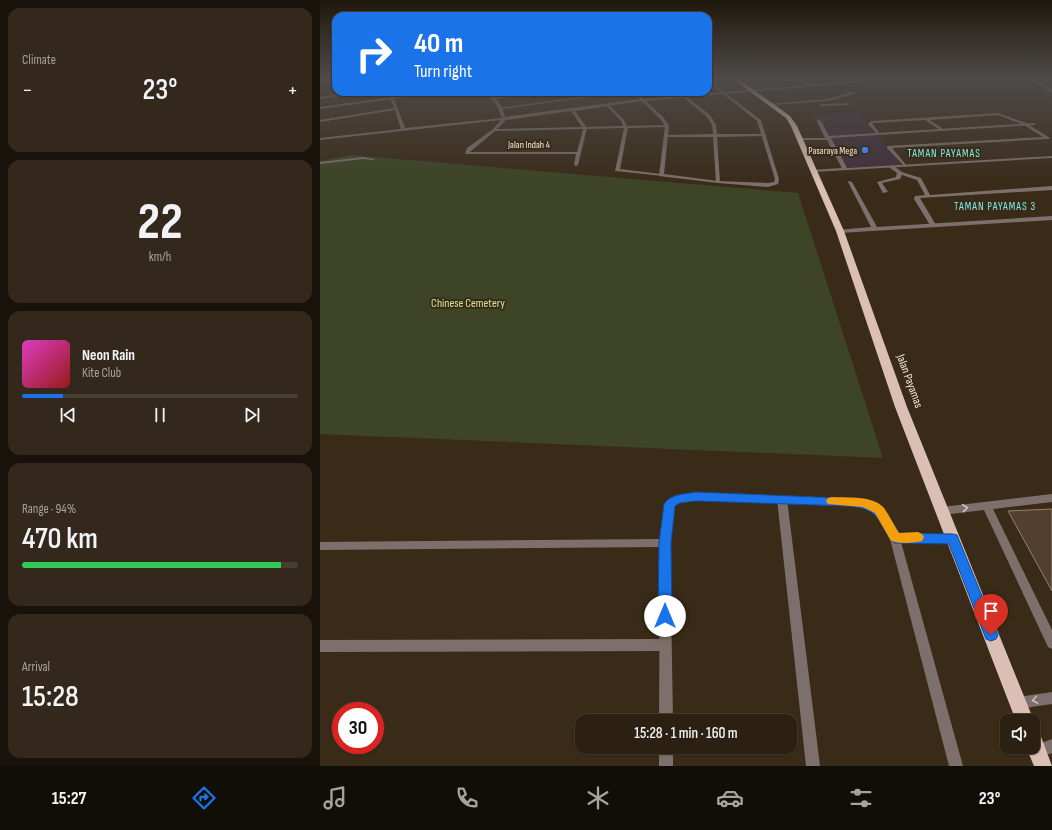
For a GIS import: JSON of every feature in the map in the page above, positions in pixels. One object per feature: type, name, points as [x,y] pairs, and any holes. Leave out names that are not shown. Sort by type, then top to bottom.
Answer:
[{"type":"highway","name":"Jalan Payamas","points":[[781,113],[791,121],[800,139],[840,231],[901,407],[1022,714]]},
{"type":"street","points":[[320,121],[373,113]]},
{"type":"street","points":[[398,113],[404,130]]},
{"type":"street","points":[[502,113],[504,119]]},
{"type":"street","points":[[320,139],[551,113]]},
{"type":"street","points":[[574,113],[585,128],[576,165]]},
{"type":"street","points":[[616,113],[626,127],[617,170],[718,182],[768,185],[776,183],[777,179],[759,120],[751,113]]},
{"type":"street","points":[[656,113],[663,119],[667,126],[661,175]]},
{"type":"street","points":[[705,113],[709,116],[714,125],[718,182]]},
{"type":"street","points":[[878,134],[870,124],[871,122],[998,114],[1025,124],[1050,138]]},
{"type":"street","points":[[925,118],[942,130]]},
{"type":"street","points":[[494,130],[504,119]]},
{"type":"street","points":[[818,121],[846,170]]},
{"type":"street","points":[[800,139],[1034,124]]},
{"type":"street","points":[[494,130],[667,126]]},
{"type":"street","name":"Jalan Indah 4","points":[[494,130],[467,151],[470,153],[579,153]]},
{"type":"street","points":[[666,136],[764,136]]},
{"type":"street","points":[[905,166],[889,147],[1050,138]]},
{"type":"street","points":[[814,171],[1052,157]]},
{"type":"street","points":[[320,163],[363,158],[373,159]]},
{"type":"street","points":[[892,167],[900,173],[919,179],[928,195]]},
{"type":"street","points":[[885,192],[879,182],[898,178],[900,173]]},
{"type":"street","points":[[850,182],[875,229]]},
{"type":"street","points":[[933,225],[917,199],[919,196],[1052,188]]},
{"type":"street","points":[[840,231],[1052,218]]},
{"type":"street","points":[[666,714],[665,543],[670,504],[677,499],[696,496],[864,503],[879,510],[895,538],[956,766]]},
{"type":"street","points":[[942,510],[1052,498]]},
{"type":"street","points":[[782,499],[813,766]]},
{"type":"street","points":[[987,506],[1052,643]]},
{"type":"street","points":[[895,538],[953,539]]},
{"type":"street","points":[[320,546],[665,543]]},
{"type":"street","points":[[320,646],[665,645]]},
{"type":"street","points":[[1018,703],[1052,698]]},
{"type":"street","points":[[666,754],[666,766]]},
{"type":"shaded area","points":[[859,113],[902,165],[841,168],[812,115]]},
{"type":"green space","name":"Chinese Cemetery","points":[[350,155],[798,193],[883,458],[320,434],[320,161]]},
{"type":"building","points":[[1052,509],[1052,591],[1008,511]]},
{"type":"slow traffic","points":[[832,501],[864,503],[879,510],[895,538],[918,537]]},
{"type":"place","name":"Pasaraya Mega","points":[[865,150]]},
{"type":"district","name":"TAMAN PAYAMAS","points":[[944,153]]},
{"type":"district","name":"TAMAN PAYAMAS 3","points":[[995,206]]},
{"type":"route","points":[[665,616],[665,543],[670,504],[677,499],[696,496],[719,496],[848,502],[864,503],[879,510],[895,538],[912,537],[953,539],[991,635]]}]
